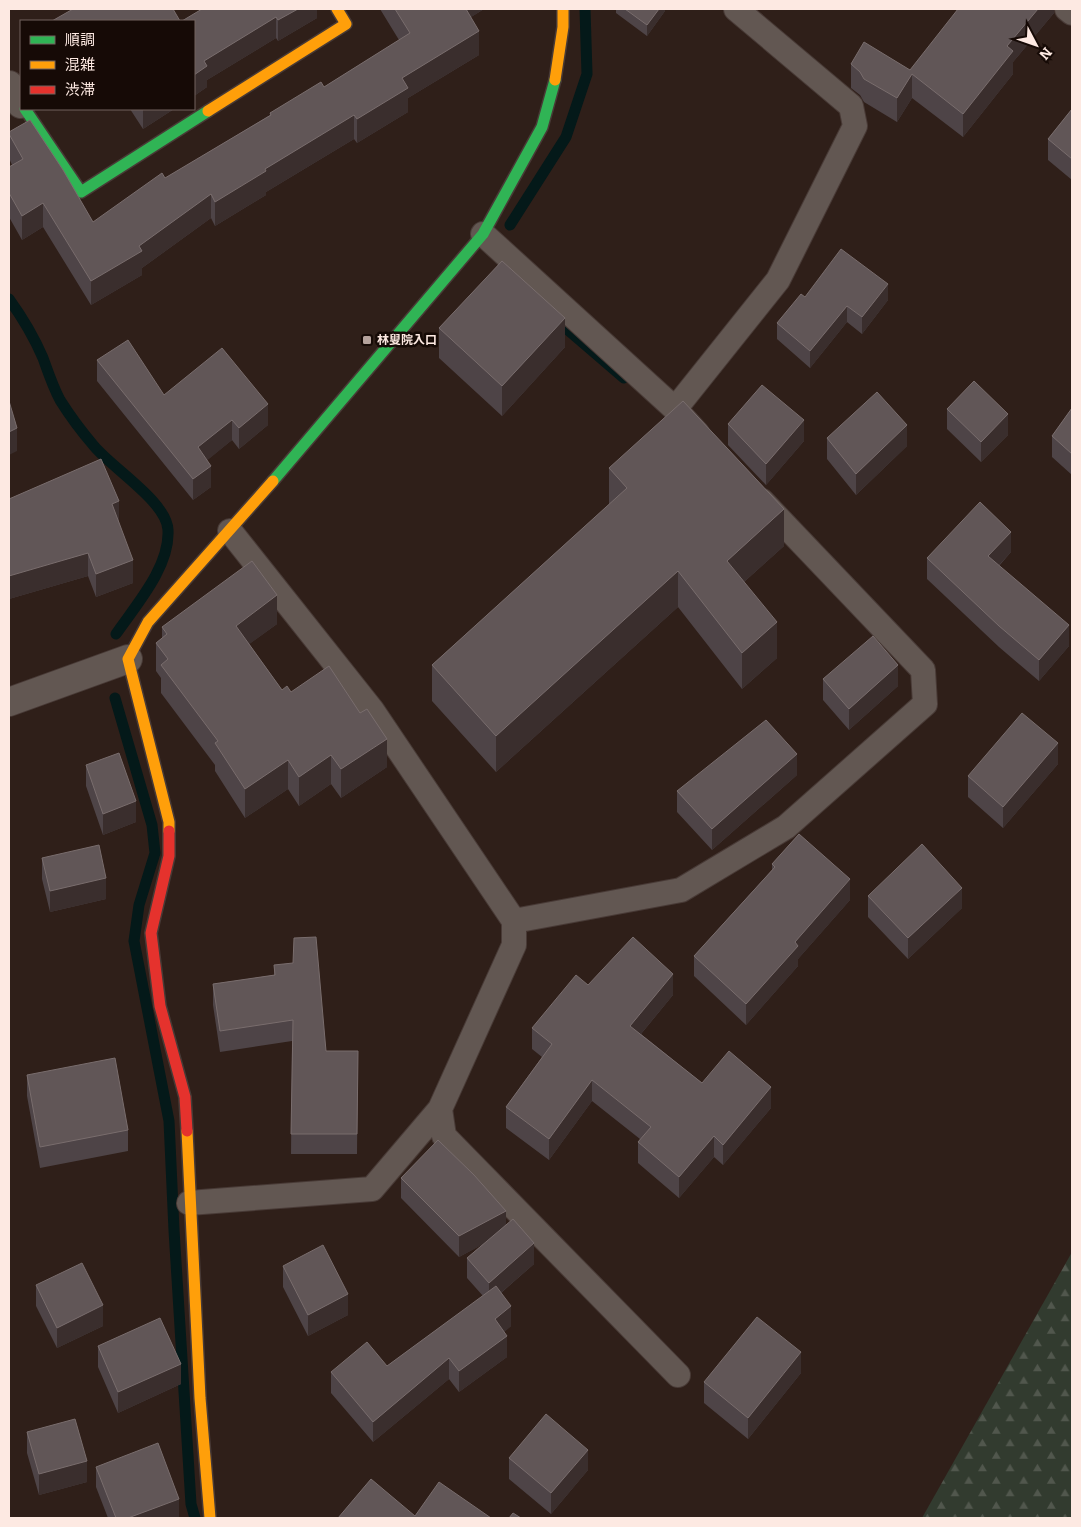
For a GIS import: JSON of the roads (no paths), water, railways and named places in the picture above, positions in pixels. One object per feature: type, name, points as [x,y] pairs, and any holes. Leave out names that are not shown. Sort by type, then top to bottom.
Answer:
[{"type":"street","points":[[25,110],[81,192],[346,24],[336,9]]},
{"type":"street","points":[[9,702],[128,659],[148,622],[230,531],[483,234],[542,127],[557,74],[563,27],[563,9]]},
{"type":"street","points":[[9,86],[20,102]]},
{"type":"street","points":[[128,659],[169,822],[170,856],[151,934],[160,1006],[185,1097],[200,1398],[210,1518]]},
{"type":"lane","points":[[675,409],[778,280],[855,126],[850,106],[736,9]]},
{"type":"lane","points":[[1067,9],[1072,13]]},
{"type":"lane","points":[[483,234],[675,409],[715,451]]},
{"type":"lane","points":[[514,921],[681,890],[786,827],[924,704],[923,670],[748,486]]},
{"type":"lane","points":[[189,1203],[372,1188],[440,1109],[514,945],[514,921],[372,710],[230,531]]},
{"type":"lane","points":[[440,1109],[444,1136],[678,1375]]},
{"type":"waterway","points":[[510,225],[566,137],[587,74],[585,9]]},
{"type":"waterway","points":[[9,299],[32,335],[57,395],[72,418],[102,455],[149,497],[159,508],[165,519],[168,530],[164,558],[142,598],[116,634]]},
{"type":"waterway","points":[[553,317],[624,378]]},
{"type":"waterway","points":[[115,698],[152,825],[155,853],[139,905],[134,941],[169,1121],[191,1504],[195,1518]]},
{"type":"place","name":"林叟院入口","points":[[367,340]]}]
